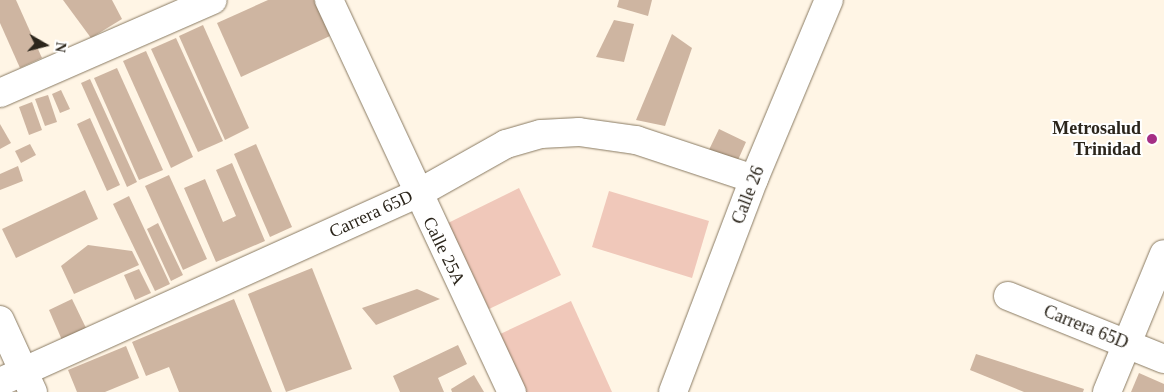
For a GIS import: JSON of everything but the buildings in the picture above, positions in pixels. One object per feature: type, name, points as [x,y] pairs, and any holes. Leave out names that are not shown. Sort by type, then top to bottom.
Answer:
[{"type":"street","points":[[0,93],[213,0]]},
{"type":"street","name":"Calle 25A","points":[[329,0],[417,194],[512,392]]},
{"type":"street","name":"Calle 26","points":[[674,392],[754,179],[829,0]]},
{"type":"street","name":"Carrera 65D","points":[[19,382],[417,194],[506,144],[541,134],[579,132],[636,140],[754,179]]},
{"type":"street","points":[[1107,392],[1164,254]]},
{"type":"street","name":"Carrera 65D","points":[[1008,296],[1164,359]]},
{"type":"street","points":[[0,320],[19,382]]},
{"type":"shaded area","points":[[519,188],[561,275],[489,309],[448,223]]},
{"type":"shaded area","points":[[609,191],[709,221],[692,278],[592,247]]},
{"type":"shaded area","points":[[571,301],[612,392],[524,392],[498,335]]},
{"type":"place","name":"Metrosalud Trinidad","points":[[1152,139]]}]
